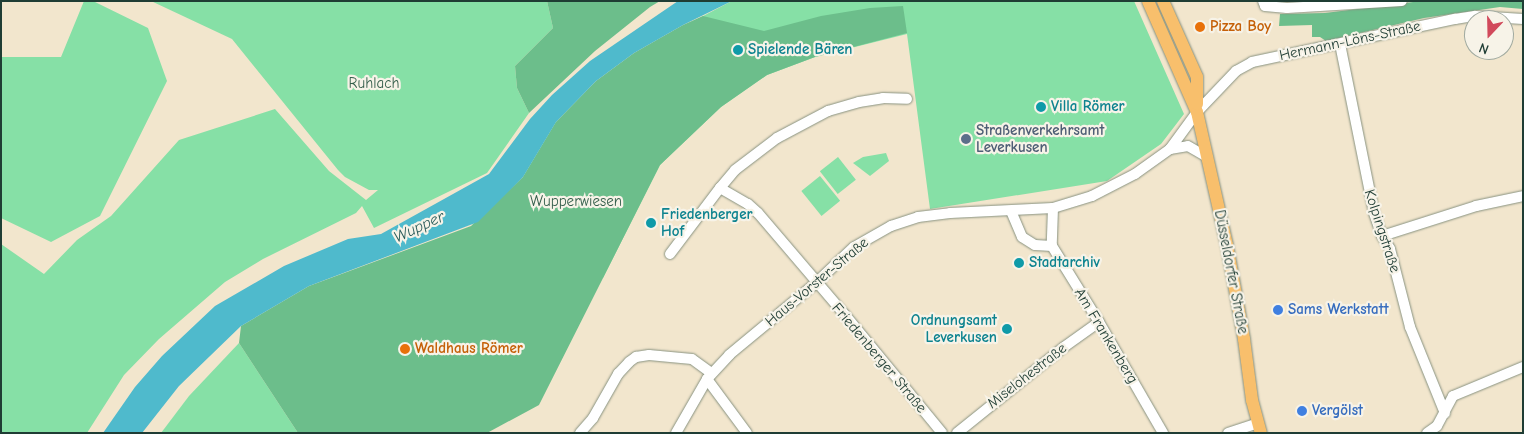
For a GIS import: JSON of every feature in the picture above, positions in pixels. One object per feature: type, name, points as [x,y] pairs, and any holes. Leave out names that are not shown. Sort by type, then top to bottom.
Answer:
[{"type":"main road","name":"Düsseldorfer Straße","points":[[1148,1],[1197,112],[1227,245],[1244,338],[1252,400],[1260,428]]},
{"type":"main road","name":"Düsseldorfer Straße","points":[[1163,1],[1197,77],[1197,112]]},
{"type":"street","points":[[1263,1],[1265,6],[1287,8],[1402,1]]},
{"type":"street","name":"Hermann-Löns-Straße","points":[[1197,112],[1236,71],[1252,62],[1464,17],[1523,19]]},
{"type":"street","name":"Kolpingstraße","points":[[1340,44],[1367,185],[1382,236],[1390,249],[1410,326],[1445,412]]},
{"type":"street","points":[[670,254],[735,170],[777,138],[828,111],[866,101],[907,99]]},
{"type":"street","name":"Haus-Vorster-Straße","points":[[676,433],[709,376],[729,355],[816,283],[854,247],[891,226],[918,217],[1053,208],[1092,196],[1135,174],[1170,148],[1197,112]]},
{"type":"street","points":[[1170,148],[1188,146],[1207,157]]},
{"type":"street","name":"Friedenberger Straße","points":[[720,188],[748,204],[758,213],[942,433]]},
{"type":"street","points":[[1382,236],[1476,206],[1523,196]]},
{"type":"street","points":[[1011,211],[1022,237],[1035,245],[1052,246],[1053,208]]},
{"type":"street","name":"Am Frankenberg","points":[[1052,246],[1100,322],[1163,433]]},
{"type":"street","name":"Miselohestraße","points":[[957,433],[1064,347],[1100,322]]},
{"type":"street","points":[[580,433],[593,418],[618,374],[636,357],[649,355],[692,359],[709,376],[724,403],[747,433]]},
{"type":"street","points":[[1428,433],[1437,426],[1453,396],[1523,367]]},
{"type":"street","points":[[1228,433],[1260,428]]},
{"type":"green space","points":[[84,1],[93,1],[148,28],[167,81],[100,216],[51,242],[1,218],[1,57],[61,57]]},
{"type":"green space","name":"Ruhlach","points":[[151,1],[547,1],[553,28],[515,66],[517,88],[529,113],[487,173],[374,228],[362,206],[356,213],[263,259],[225,282],[159,339],[124,375],[87,433],[1,433],[1,244],[44,274],[77,240],[111,216],[179,140],[275,109],[329,171],[366,200],[378,190],[369,190],[345,177],[338,170],[232,39]]},
{"type":"green space","points":[[547,1],[660,1],[595,51],[529,113],[517,88],[515,66],[553,28]]},
{"type":"green space","name":"Wupperwiesen","points":[[732,1],[1134,1],[1184,114],[1161,144],[1107,181],[930,209],[907,34],[815,57],[767,75],[721,107],[660,165],[603,278],[523,177],[556,122],[657,40]]},
{"type":"green space","points":[[1421,1],[1523,1],[1523,9],[1500,7],[1464,10],[1464,12],[1424,18],[1326,41],[1320,37],[1312,37],[1312,25],[1279,26],[1280,14],[1325,13]]},
{"type":"green space","points":[[903,6],[907,33],[815,57],[767,75],[721,107],[660,165],[539,405],[487,433],[298,433],[239,343],[241,326],[309,286],[471,226],[523,177],[556,122],[596,81],[634,53],[683,25],[703,16],[764,31],[821,16],[870,8]]},
{"type":"green space","points":[[886,153],[889,161],[870,176],[853,163],[863,157]]},
{"type":"green space","points":[[838,157],[856,180],[838,194],[820,171]]},
{"type":"green space","points":[[820,176],[840,201],[821,216],[801,191]]},
{"type":"green space","points":[[239,343],[298,433],[161,433],[189,396]]},
{"type":"water","name":"Wupper","points":[[678,1],[732,1],[683,25],[634,53],[596,81],[556,122],[523,177],[478,222],[309,286],[241,326],[179,386],[142,433],[103,433],[135,387],[162,356],[215,306],[284,266],[348,239],[381,234],[489,174],[530,119],[552,95],[590,61]]},
{"type":"place","name":"Pizza Boy","points":[[1200,27]]},
{"type":"place","name":"Spielende Bären","points":[[738,50]]},
{"type":"place","name":"Villa Römer","points":[[1041,107]]},
{"type":"place","name":"Straßenverkehrsamt Leverkusen","points":[[966,139]]},
{"type":"place","name":"Friedenberger Hof","points":[[651,223]]},
{"type":"place","name":"Stadtarchiv","points":[[1019,263]]},
{"type":"place","name":"Sams Werkstatt","points":[[1278,310]]},
{"type":"place","name":"Ordnungsamt Leverkusen","points":[[1007,329]]},
{"type":"place","name":"Waldhaus Römer","points":[[405,349]]},
{"type":"place","name":"Vergölst","points":[[1302,411]]}]
